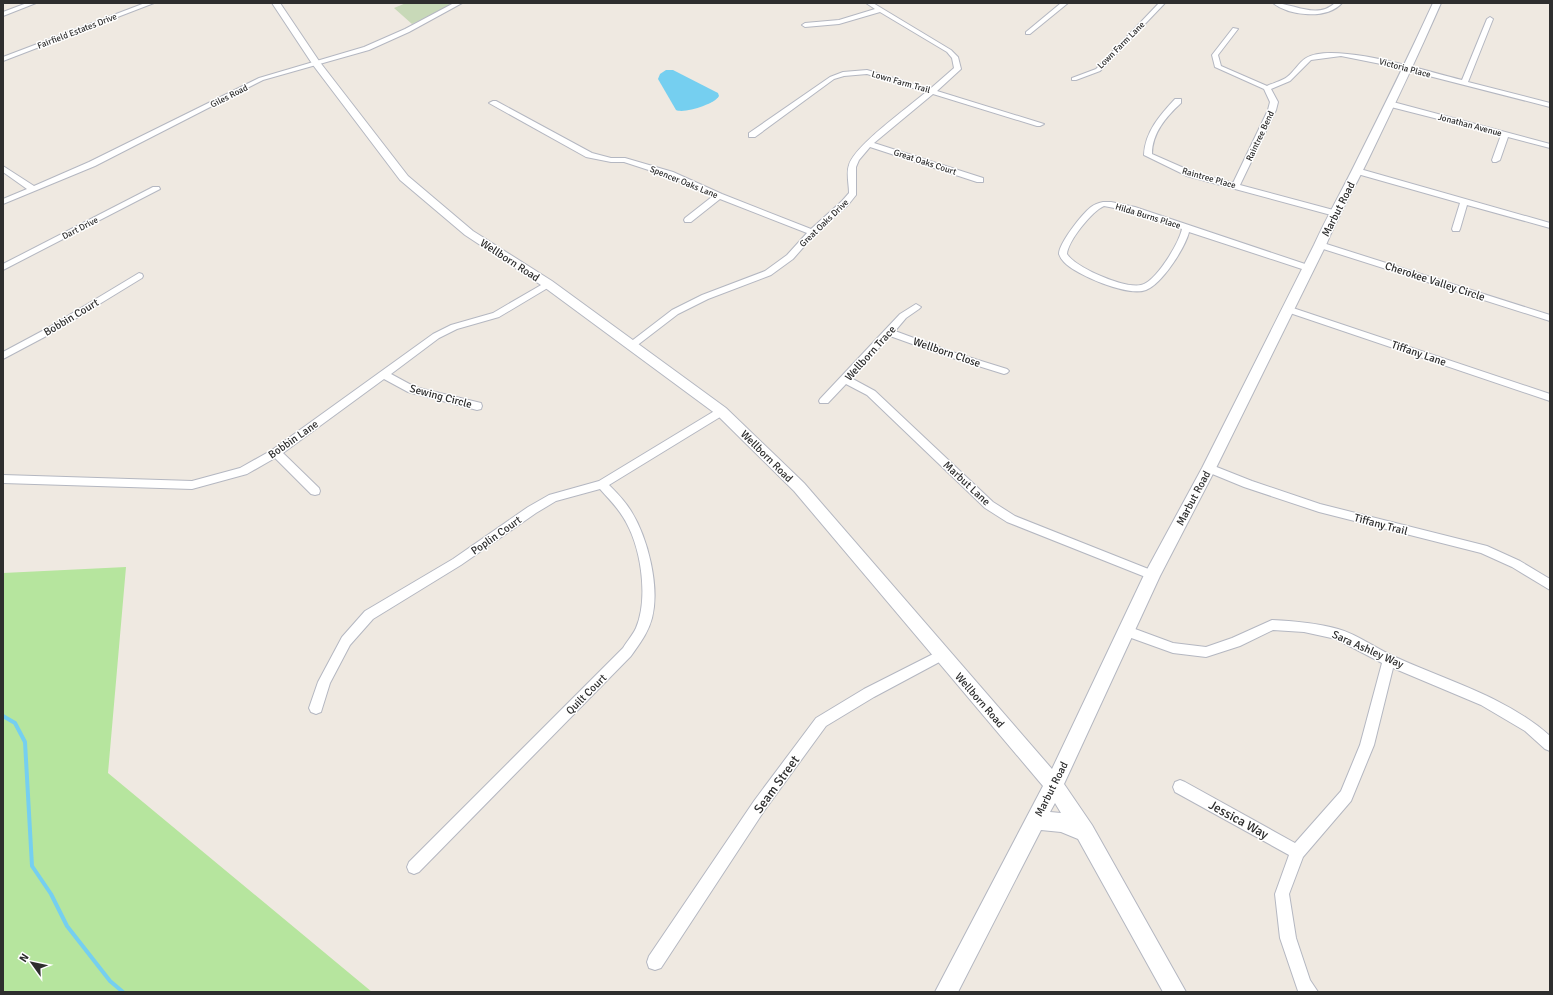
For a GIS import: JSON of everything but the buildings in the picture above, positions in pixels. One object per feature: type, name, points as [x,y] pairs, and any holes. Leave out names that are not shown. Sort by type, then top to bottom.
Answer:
[{"type":"street","points":[[3,14],[33,3]]},
{"type":"street","name":"Fairfield Estates Drive","points":[[3,60],[151,3]]},
{"type":"street","name":"Wellborn Road","points":[[276,3],[316,63],[404,178],[469,233],[548,284],[721,411],[799,487],[941,655],[1054,785],[1085,832],[1175,992]]},
{"type":"street","name":"Giles Road","points":[[3,202],[120,151],[261,80],[283,72],[353,53],[374,45],[459,3]]},
{"type":"street","name":"Great Oaks Drive","points":[[632,345],[675,312],[705,297],[768,272],[790,257],[812,232],[825,222],[853,193],[852,167],[855,159],[869,144],[958,69],[955,57],[949,51],[869,3]]},
{"type":"street","points":[[1028,33],[1064,3]]},
{"type":"street","name":"Lown Farm Lane","points":[[1074,79],[1098,70],[1162,3]]},
{"type":"street","points":[[1276,3],[1297,10],[1318,12],[1335,8],[1340,3]]},
{"type":"street","name":"Marbut Road","points":[[946,992],[1054,785],[1152,575],[1209,468],[1320,245],[1334,213],[1357,171],[1408,69],[1437,3]]},
{"type":"street","points":[[805,25],[839,22],[880,10]]},
{"type":"street","points":[[1464,84],[1490,19]]},
{"type":"street","points":[[1235,29],[1215,55],[1218,66],[1267,88]]},
{"type":"street","name":"Victoria Place","points":[[1267,88],[1288,80],[1309,59],[1330,54],[1360,57],[1550,105]]},
{"type":"street","name":"Lown Farm Trail","points":[[752,135],[832,78],[843,74],[867,72],[933,90],[1040,124]]},
{"type":"street","name":"Raintree Bend","points":[[1236,186],[1272,110],[1274,102],[1267,88]]},
{"type":"street","name":"Raintree Place","points":[[1178,101],[1169,108],[1151,134],[1147,146],[1148,155],[1190,174],[1334,213]]},
{"type":"street","name":"Spencer Oaks Lane","points":[[493,103],[571,147],[589,155],[612,160],[625,160],[670,174],[719,196],[812,232]]},
{"type":"street","name":"Jonathan Avenue","points":[[1390,104],[1550,146]]},
{"type":"street","points":[[1496,160],[1505,134]]},
{"type":"street","name":"Great Oaks Court","points":[[869,144],[980,180]]},
{"type":"street","points":[[3,168],[33,189]]},
{"type":"street","points":[[1357,171],[1550,226]]},
{"type":"street","name":"Dart Drive","points":[[3,267],[156,189]]},
{"type":"street","points":[[688,220],[719,196]]},
{"type":"street","points":[[1456,229],[1464,202]]},
{"type":"street","name":"Hilda Burns Place","points":[[1186,228],[1182,242],[1155,280],[1143,288],[1132,288],[1099,278],[1075,268],[1067,262],[1063,256],[1063,248],[1068,241],[1092,211],[1104,204],[1122,207],[1158,217],[1186,228],[1308,268]]},
{"type":"street","name":"Cherokee Valley Circle","points":[[1320,245],[1550,318]]},
{"type":"street","name":"Bobbin Court","points":[[3,356],[49,331],[139,276]]},
{"type":"street","name":"Bobbin Lane","points":[[3,479],[192,485],[243,471],[276,453],[436,336],[454,327],[496,315],[548,284]]},
{"type":"street","name":"Wellborn Trace","points":[[824,401],[846,380],[903,316],[916,307]]},
{"type":"street","name":"Tiffany Lane","points":[[1287,309],[1550,398]]},
{"type":"street","name":"Wellborn Close","points":[[889,332],[946,353],[1004,371]]},
{"type":"street","name":"Sewing Circle","points":[[383,374],[412,390],[477,406]]},
{"type":"street","name":"Marbut Lane","points":[[846,380],[871,393],[994,508],[1011,518],[1152,575]]},
{"type":"street","name":"Poplin Court","points":[[316,708],[324,682],[346,641],[368,615],[457,562],[532,510],[553,498],[602,484],[721,411]]},
{"type":"street","points":[[276,453],[315,491]]},
{"type":"street","name":"Tiffany Trail","points":[[1209,468],[1248,484],[1319,508],[1483,549],[1516,564],[1550,585]]},
{"type":"street","name":"Quilt Court","points":[[414,867],[628,652],[643,628],[649,600],[647,576],[638,539],[628,516],[602,484]]},
{"type":"street","name":"Sara Ashley Way","points":[[1127,631],[1173,648],[1206,652],[1236,642],[1272,625],[1304,627],[1338,634],[1389,660],[1486,701],[1530,727],[1550,745]]},
{"type":"street","name":"Seam Street","points":[[655,962],[759,806],[821,722],[869,692],[941,655]]},
{"type":"street","points":[[1310,992],[1304,985],[1288,938],[1282,894],[1297,852],[1346,796],[1368,745],[1389,660]]},
{"type":"street","name":"Jessica Way","points":[[1180,787],[1297,852]]},
{"type":"street","points":[[1035,820],[1061,822],[1072,825],[1085,832]]},
{"type":"green space","points":[[406,3],[455,3],[412,24],[394,8]]},
{"type":"green space","points":[[126,567],[108,773],[372,992],[3,992],[3,573]]},
{"type":"water","points":[[666,70],[673,70],[718,93],[719,96],[712,102],[699,108],[686,111],[676,110],[658,79],[660,74]]},
{"type":"waterway","points":[[3,716],[15,723],[25,742],[32,866],[51,894],[67,926],[110,981],[123,992]]}]
